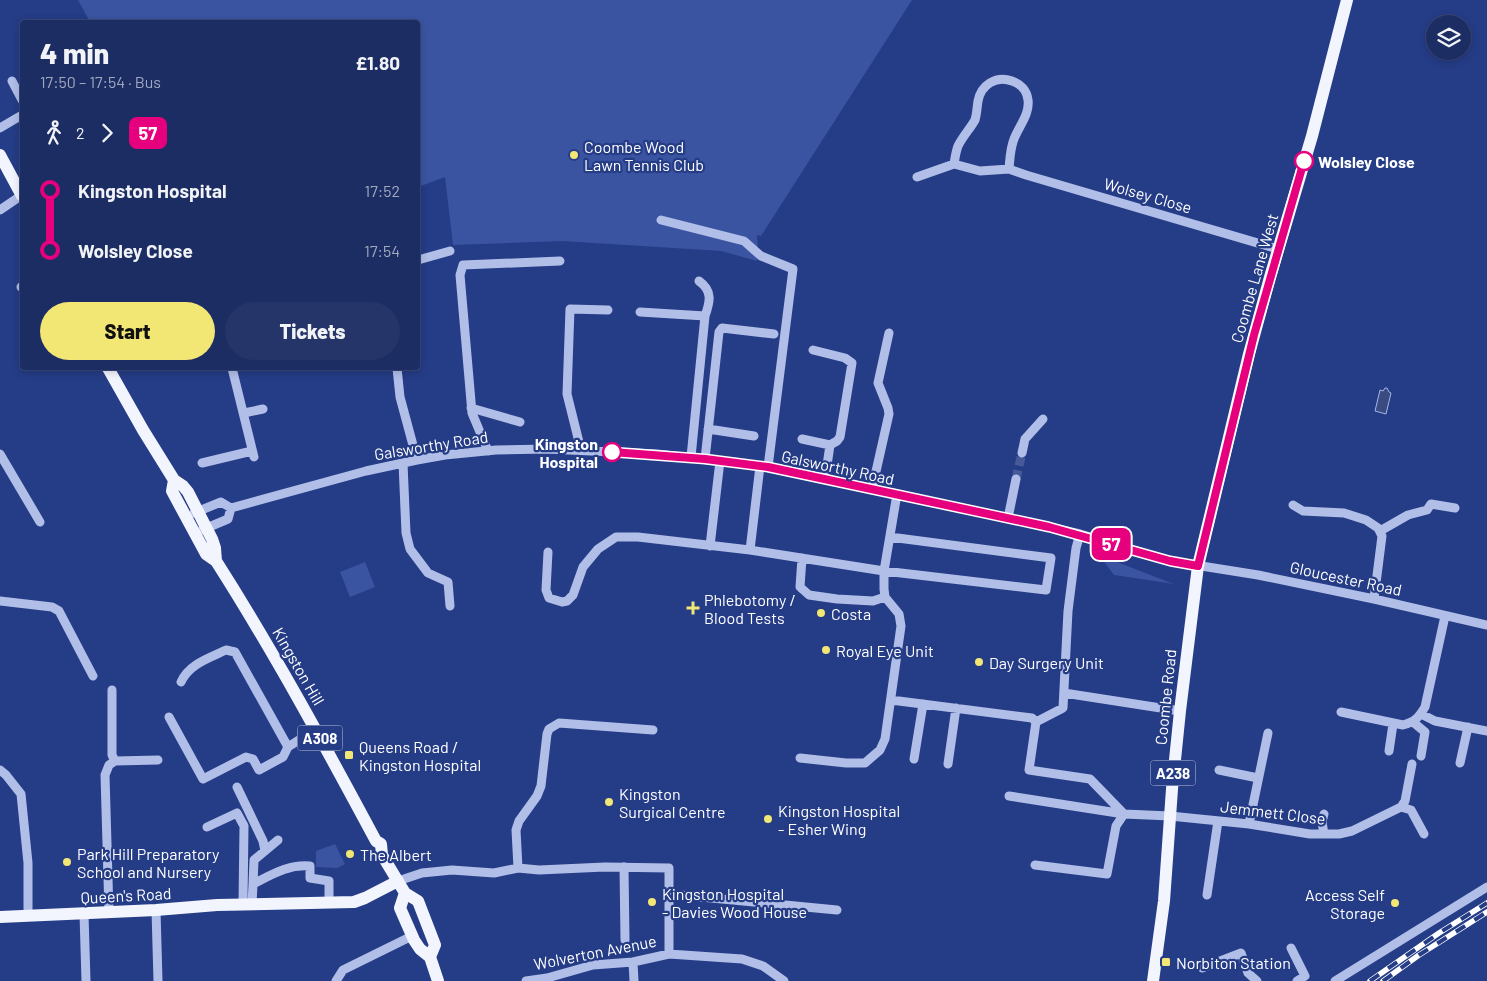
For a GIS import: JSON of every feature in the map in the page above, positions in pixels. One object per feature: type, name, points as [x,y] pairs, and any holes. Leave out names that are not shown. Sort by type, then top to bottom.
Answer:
[{"type":"main road","name":"Coombe Lane West","points":[[1198,566],[1238,398],[1278,249],[1312,136],[1347,0]]},
{"type":"main road","points":[[0,155],[20,191]]},
{"type":"main road","name":"Kingston Hill","points":[[109,370],[174,480],[188,492],[194,534],[206,554],[216,561],[260,631],[316,729],[376,841],[381,844],[382,855],[405,894],[418,900],[435,945],[430,958]]},
{"type":"main road","name":"Kingston Hill","points":[[192,514],[206,528],[215,548],[216,561]]},
{"type":"main road","name":"Coombe Road","points":[[1153,981],[1164,901],[1180,711],[1198,566]]},
{"type":"main road","name":"Queen's Road","points":[[0,917],[248,904],[354,902],[398,881]]},
{"type":"main road","name":"Kingston Hill","points":[[405,894],[400,908],[412,936],[420,949],[430,958],[438,981]]},
{"type":"street","points":[[917,177],[954,164],[958,147],[978,111],[977,102],[980,92],[986,84],[1004,79],[1013,81],[1021,86],[1026,92],[1029,102],[1027,112],[1014,138],[1010,153],[1009,169]]},
{"type":"street","points":[[12,82],[20,96]]},
{"type":"street","points":[[0,128],[20,116]]},
{"type":"street","name":"Wolsey Close","points":[[954,164],[980,171],[1009,169],[1278,249]]},
{"type":"street","points":[[0,210],[20,196]]},
{"type":"street","points":[[661,220],[744,241],[761,256],[794,269],[750,550]]},
{"type":"street","points":[[420,259],[450,251]]},
{"type":"street","points":[[488,451],[478,431],[471,408],[460,275],[463,265],[560,261]]},
{"type":"street","points":[[691,457],[705,316],[710,303],[710,293],[699,281]]},
{"type":"street","points":[[581,450],[566,394],[570,309],[608,310]]},
{"type":"street","points":[[640,312],[705,316]]},
{"type":"street","points":[[705,459],[719,332],[722,328],[774,334]]},
{"type":"street","points":[[872,489],[889,414],[878,383],[889,333]]},
{"type":"street","points":[[802,439],[830,445],[840,437],[852,364],[845,358],[814,350]]},
{"type":"street","points":[[202,463],[253,454],[233,370]]},
{"type":"street","points":[[397,370],[400,396],[417,460]]},
{"type":"street","points":[[244,413],[262,408]]},
{"type":"street","points":[[471,408],[520,422]]},
{"type":"street","points":[[1022,453],[1025,439],[1043,419]]},
{"type":"street","points":[[708,429],[754,436]]},
{"type":"street","points":[[825,479],[830,445]]},
{"type":"street","name":"Galsworthy Road","points":[[192,514],[221,502],[231,508],[417,460],[488,451],[581,450],[691,457],[764,467],[1080,534],[1170,561],[1198,566]]},
{"type":"street","points":[[0,454],[40,522]]},
{"type":"street","points":[[710,546],[720,461]]},
{"type":"street","points":[[403,463],[406,533],[410,549],[428,573],[448,582],[450,606]]},
{"type":"street","points":[[1008,518],[1016,479]]},
{"type":"street","points":[[800,758],[865,763],[880,750],[885,739],[901,626],[899,614],[885,597],[884,571],[897,494]]},
{"type":"street","points":[[1380,531],[1408,515],[1428,510],[1431,504],[1455,508]]},
{"type":"street","points":[[1293,505],[1303,511],[1344,513],[1366,520],[1380,531],[1382,536],[1374,598]]},
{"type":"street","points":[[194,534],[228,519],[231,508]]},
{"type":"street","points":[[1036,722],[1064,708],[1068,611],[1076,548],[1080,534]]},
{"type":"street","points":[[548,552],[546,590],[549,598],[562,602],[567,601],[573,594],[583,567],[598,549],[616,538],[638,537],[750,550],[884,571],[1046,590],[1051,558],[890,536]]},
{"type":"street","points":[[802,558],[800,587],[809,595],[873,601],[885,597]]},
{"type":"street","name":"Gloucester Road","points":[[1198,566],[1258,575],[1374,598],[1487,625]]},
{"type":"street","points":[[0,601],[36,604],[52,607],[59,611],[93,676]]},
{"type":"street","points":[[1340,712],[1394,724],[1403,725],[1413,722],[1425,707],[1445,616]]},
{"type":"street","points":[[181,682],[186,672],[192,667],[226,650],[235,652],[288,747]]},
{"type":"street","points":[[112,690],[112,755],[115,761]]},
{"type":"street","points":[[1064,693],[1180,711]]},
{"type":"street","points":[[891,700],[1032,718],[1036,722]]},
{"type":"street","points":[[914,759],[923,704]]},
{"type":"street","points":[[948,764],[956,708]]},
{"type":"street","points":[[1421,714],[1435,721],[1487,731]]},
{"type":"street","points":[[169,717],[203,779],[246,756],[253,759],[259,770],[283,757],[288,747],[316,729]]},
{"type":"street","points":[[1035,865],[1107,874],[1116,826],[1124,814],[1090,779],[1029,770],[1036,722]]},
{"type":"street","points":[[1413,722],[1425,732],[1421,756]]},
{"type":"street","points":[[518,868],[516,830],[519,821],[537,796],[541,786],[546,734],[549,729],[559,723],[653,730]]},
{"type":"street","points":[[1389,751],[1394,724]]},
{"type":"street","points":[[1460,763],[1468,727]]},
{"type":"street","points":[[1249,824],[1268,733]]},
{"type":"street","points":[[110,912],[105,776],[109,765],[115,761],[158,760]]},
{"type":"street","points":[[1412,764],[1401,807],[1411,810],[1424,834]]},
{"type":"street","points":[[0,770],[20,794],[28,863],[28,916]]},
{"type":"street","points":[[1219,770],[1258,778]]},
{"type":"street","points":[[237,786],[263,841],[265,851]]},
{"type":"street","name":"Jemmett Close","points":[[1009,796],[1124,814],[1218,820],[1310,834],[1339,834],[1352,831],[1401,807]]},
{"type":"street","points":[[207,827],[237,813],[244,826],[248,904]]},
{"type":"street","points":[[1324,814],[1322,822],[1324,834]]},
{"type":"street","points":[[1207,895],[1218,820]]},
{"type":"street","points":[[248,904],[254,860],[278,840]]},
{"type":"street","points":[[252,884],[282,869],[301,865],[310,866],[310,878],[328,881],[329,902]]},
{"type":"street","points":[[398,881],[437,871],[452,870],[494,873],[518,868],[539,870],[624,867],[669,868],[669,954]]},
{"type":"street","points":[[624,867],[625,940]]},
{"type":"street","points":[[1335,981],[1487,887]]},
{"type":"street","points":[[669,894],[836,910]]},
{"type":"street","points":[[156,910],[158,981]]},
{"type":"street","points":[[84,914],[86,981]]},
{"type":"street","points":[[336,981],[343,970],[412,936]]},
{"type":"street","points":[[1291,948],[1305,976],[1297,981]]},
{"type":"street","points":[[1202,968],[1241,953],[1248,973],[1257,981]]},
{"type":"street","name":"Wolverton Avenue","points":[[526,981],[547,978],[592,965],[633,962],[669,954],[742,959],[763,966],[784,981]]},
{"type":"street","points":[[633,962],[634,981]]},
{"type":"shaded area","points":[[78,0],[912,0],[761,236],[757,235],[757,261],[721,251],[562,241],[453,245],[445,177],[420,186],[420,20],[89,20]]},
{"type":"shaded area","points":[[1385,388],[1391,393],[1386,414],[1375,411],[1380,390],[1383,391]]},
{"type":"shaded area","points":[[1099,555],[1174,584],[1114,575]]},
{"type":"shaded area","points":[[365,562],[375,587],[350,597],[340,572]]},
{"type":"shaded area","points":[[335,844],[345,864],[337,868],[316,867],[316,851]]},
{"type":"tunnel","points":[[1016,479],[1022,453]]},
{"type":"railway","points":[[1370,981],[1439,933],[1487,903]]},
{"type":"railway","points":[[1383,981],[1419,955],[1487,912]]},
{"type":"bus line","name":"57","points":[[612,452],[657,454],[768,467],[1080,534],[1170,561],[1198,566],[1254,335],[1304,161]]},
{"type":"place","name":"Coombe Wood Lawn Tennis Club","points":[[574,155]]},
{"type":"place","name":"Wolsley Close","points":[[1304,161]]},
{"type":"place","name":"Kingston Hospital","points":[[612,452]]},
{"type":"place","name":"Phlebotomy / Blood Tests","points":[[693,608]]},
{"type":"place","name":"Costa","points":[[821,613]]},
{"type":"place","name":"Royal Eye Unit","points":[[826,650]]},
{"type":"place","name":"Day Surgery Unit","points":[[979,662]]},
{"type":"place","name":"Queens Road / Kingston Hospital","points":[[349,755]]},
{"type":"place","name":"Kingston Surgical Centre","points":[[609,802]]},
{"type":"place","name":"Kingston Hospital - Esher Wing","points":[[768,819]]},
{"type":"place","name":"The Albert","points":[[350,854]]},
{"type":"place","name":"Park Hill Preparatory School and Nursery","points":[[67,862]]},
{"type":"place","name":"Kingston Hospital - Davies Wood House","points":[[652,902]]},
{"type":"place","name":"Access Self Storage","points":[[1395,903]]},
{"type":"place","name":"Norbiton Station","points":[[1166,962]]}]
